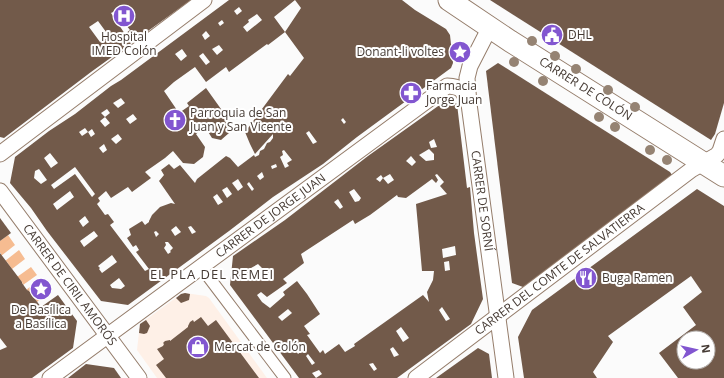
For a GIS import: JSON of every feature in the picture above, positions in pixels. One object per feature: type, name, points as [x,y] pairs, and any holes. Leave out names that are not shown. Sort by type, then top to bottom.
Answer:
[{"type":"main road","name":"CARRER DE COLÓN","points":[[449,0],[724,176]]},
{"type":"street","points":[[0,154],[204,0]]},
{"type":"street","name":"CARRER DE SORNÍ","points":[[490,27],[470,66],[467,78],[469,104],[506,378]]},
{"type":"street","name":"CARRER DE JORGE JUAN","points":[[50,378],[447,86],[457,86],[463,92],[469,104]]},
{"type":"street","name":"CARRER DEL COMTE DE SALVATIERRA","points":[[416,378],[691,170],[717,155],[724,139]]},
{"type":"street","name":"CARRER DE CIRIL AMORÓS","points":[[0,191],[139,378]]},
{"type":"street","points":[[201,267],[285,378]]},
{"type":"shaded area","points":[[8,235],[15,245],[1,256],[0,241]]},
{"type":"shaded area","points":[[19,250],[25,259],[12,269],[5,261]]},
{"type":"shaded area","points":[[31,267],[37,275],[23,285],[17,277]]},
{"type":"shaded area","points":[[40,279],[50,292],[37,302],[29,291],[26,290]]},
{"type":"shaded area","points":[[185,293],[206,296],[209,298],[267,378],[157,378],[137,350],[140,324],[181,294]]},
{"type":"building","points":[[0,0],[191,0],[91,72],[4,138],[0,137]],"holes":[[[115,11],[130,30],[125,34],[111,13]],[[98,21],[109,36],[100,42],[89,27]]]},
{"type":"building","points":[[229,0],[295,0],[402,0],[446,29],[450,35],[453,63],[451,68],[323,164],[273,197],[128,305],[101,301],[31,208],[10,183],[15,157]],"holes":[[[295,0],[301,8],[285,32],[274,17]],[[239,7],[242,11],[237,15],[234,11]],[[257,14],[262,20],[247,32],[243,27],[249,22],[248,20]],[[222,20],[224,23],[220,26],[218,23]],[[206,31],[210,36],[205,40],[202,35]],[[285,32],[304,58],[290,76],[288,74],[245,132],[255,154],[273,134],[273,138],[267,143],[264,149],[260,151],[259,155],[255,157],[254,155],[238,167],[230,158],[226,156],[197,179],[195,183],[180,165],[174,169],[169,164],[161,170],[164,175],[159,181],[175,204],[171,203],[160,207],[145,225],[142,221],[129,229],[131,235],[127,238],[133,247],[136,245],[139,250],[136,252],[149,269],[145,271],[110,225],[114,222],[108,214],[105,215],[97,204],[100,201],[98,198],[106,191],[111,198],[128,187],[132,192],[151,178],[145,172],[173,151],[183,163],[194,164],[203,157],[205,147],[196,134],[205,127],[212,138],[221,140],[229,133],[231,123],[206,88],[187,103],[189,106],[179,113],[164,91],[195,67],[206,82],[226,67],[229,72]],[[219,45],[223,50],[217,55],[212,49]],[[182,49],[187,56],[181,61],[175,54]],[[203,53],[210,62],[206,65],[199,56]],[[121,98],[125,103],[118,108],[113,103]],[[107,109],[110,113],[105,117],[101,113]],[[133,114],[137,119],[130,124],[126,119]],[[105,117],[110,123],[105,127],[100,121]],[[343,118],[346,122],[344,124],[341,120]],[[85,128],[88,132],[82,136],[79,132]],[[92,129],[95,134],[91,137],[88,132]],[[309,131],[317,142],[313,144],[306,133]],[[118,134],[122,139],[116,144],[111,139]],[[104,144],[107,150],[103,153],[99,148]],[[284,150],[292,160],[287,163],[289,166],[285,168],[280,157],[283,155],[282,151]],[[50,153],[58,163],[51,168],[44,158]],[[276,164],[277,167],[272,169],[271,166]],[[75,167],[95,194],[92,197],[75,174],[54,189],[51,185]],[[39,169],[47,180],[41,184],[34,178],[35,171]],[[262,172],[264,177],[260,180],[257,176]],[[238,179],[243,187],[238,191],[232,183]],[[249,182],[254,189],[252,191],[247,184]],[[227,187],[232,194],[227,198],[222,190]],[[70,191],[74,197],[57,210],[53,204]],[[217,194],[223,202],[218,205],[213,197]],[[85,216],[89,222],[83,227],[79,221]],[[176,226],[181,232],[175,236],[171,230]],[[191,226],[196,232],[192,234],[188,227]],[[94,231],[98,236],[84,247],[80,241]],[[156,231],[159,234],[156,237],[154,232]],[[165,242],[168,242],[173,248],[170,251],[171,252],[168,254],[164,248],[166,245]],[[112,255],[117,262],[102,273],[98,266]],[[119,278],[125,286],[121,289],[112,288],[110,285]]]},
{"type":"building","points":[[490,0],[724,0],[724,103],[715,134],[711,140]]},
{"type":"building","points":[[498,63],[670,172],[672,175],[671,179],[523,287],[512,283],[486,71]]},
{"type":"building","points":[[448,99],[457,104],[467,188],[470,187],[474,233],[483,299],[471,324],[397,378],[316,378],[299,378],[230,285],[233,256],[285,220],[368,156]],"holes":[[[434,139],[437,147],[431,148],[429,142]],[[429,149],[434,154],[434,160],[426,161],[419,155]],[[411,156],[416,162],[412,166],[406,161]],[[390,174],[394,180],[388,184],[383,178]],[[437,174],[444,182],[440,186],[447,194],[416,204],[422,271],[434,271],[433,280],[427,292],[429,302],[423,295],[354,344],[355,346],[345,352],[339,344],[325,354],[323,350],[320,353],[307,335],[310,334],[304,326],[320,314],[297,281],[283,292],[285,295],[270,308],[262,302],[257,295],[261,292],[267,297],[287,283],[283,279],[304,263],[301,254],[353,220],[355,224],[397,195],[398,197],[406,198],[432,179],[436,183],[438,180],[435,175]],[[381,175],[383,178],[380,182],[376,179]],[[354,189],[361,198],[359,201],[355,202],[349,192]],[[338,199],[343,207],[340,209],[334,202]],[[455,246],[456,255],[443,258],[442,249]],[[449,261],[450,270],[445,271],[444,262]],[[258,264],[264,270],[260,273],[262,276],[256,280],[251,274],[251,268]],[[442,307],[450,319],[446,321],[439,310]],[[288,309],[292,313],[282,321],[278,317]],[[401,327],[409,338],[403,342],[396,331]],[[301,344],[304,349],[298,354],[294,348]],[[393,347],[399,355],[394,357],[390,349]],[[308,354],[315,363],[312,365],[306,356]],[[373,363],[377,369],[374,371],[369,364]],[[319,370],[322,374],[316,378],[312,373]]]},
{"type":"building","points":[[697,189],[724,206],[724,378],[678,378],[659,353],[676,340],[676,370],[716,370],[716,330],[689,330],[696,325],[683,307],[702,292],[691,276],[608,336],[613,342],[593,372],[597,378],[524,378],[518,337],[532,310]]},
{"type":"building","points":[[0,218],[11,233],[0,241]]},
{"type":"building","points":[[0,253],[41,307],[58,295],[77,321],[73,348],[32,378],[0,378],[0,350],[7,347],[0,338]]},
{"type":"building","points":[[185,293],[190,294],[189,300],[181,303],[176,298]]},
{"type":"building","name":"Mercat de Colón","points":[[201,317],[208,326],[216,320],[259,378],[166,378],[156,365],[164,359],[157,349],[163,346],[165,341],[170,341],[188,327],[190,322],[193,320],[194,322]]},
{"type":"building","points":[[146,320],[150,326],[147,333],[139,333],[140,324]]},
{"type":"building","points":[[478,348],[489,354],[492,378],[436,378]]},
{"type":"building","points":[[86,364],[114,368],[121,378],[68,378]]},
{"type":"place","name":"Hospital IMED Colón","points":[[124,16]]},
{"type":"place","name":"DHL","points":[[552,35]]},
{"type":"place","name":"Donant-li voltes","points":[[460,52]]},
{"type":"place","name":"Farmacia Jorge Juan","points":[[411,93]]},
{"type":"place","name":"Parroquia de San Juan y San Vicente","points":[[175,120]]},
{"type":"place","name":"Buga Ramen","points":[[586,278]]},
{"type":"place","name":"De Basílica a Basílica","points":[[41,289]]},
{"type":"place","name":"Mercat de Colón","points":[[198,347]]},
{"type":"district","name":"EL PLA DEL REMEI","points":[[212,274]]}]
